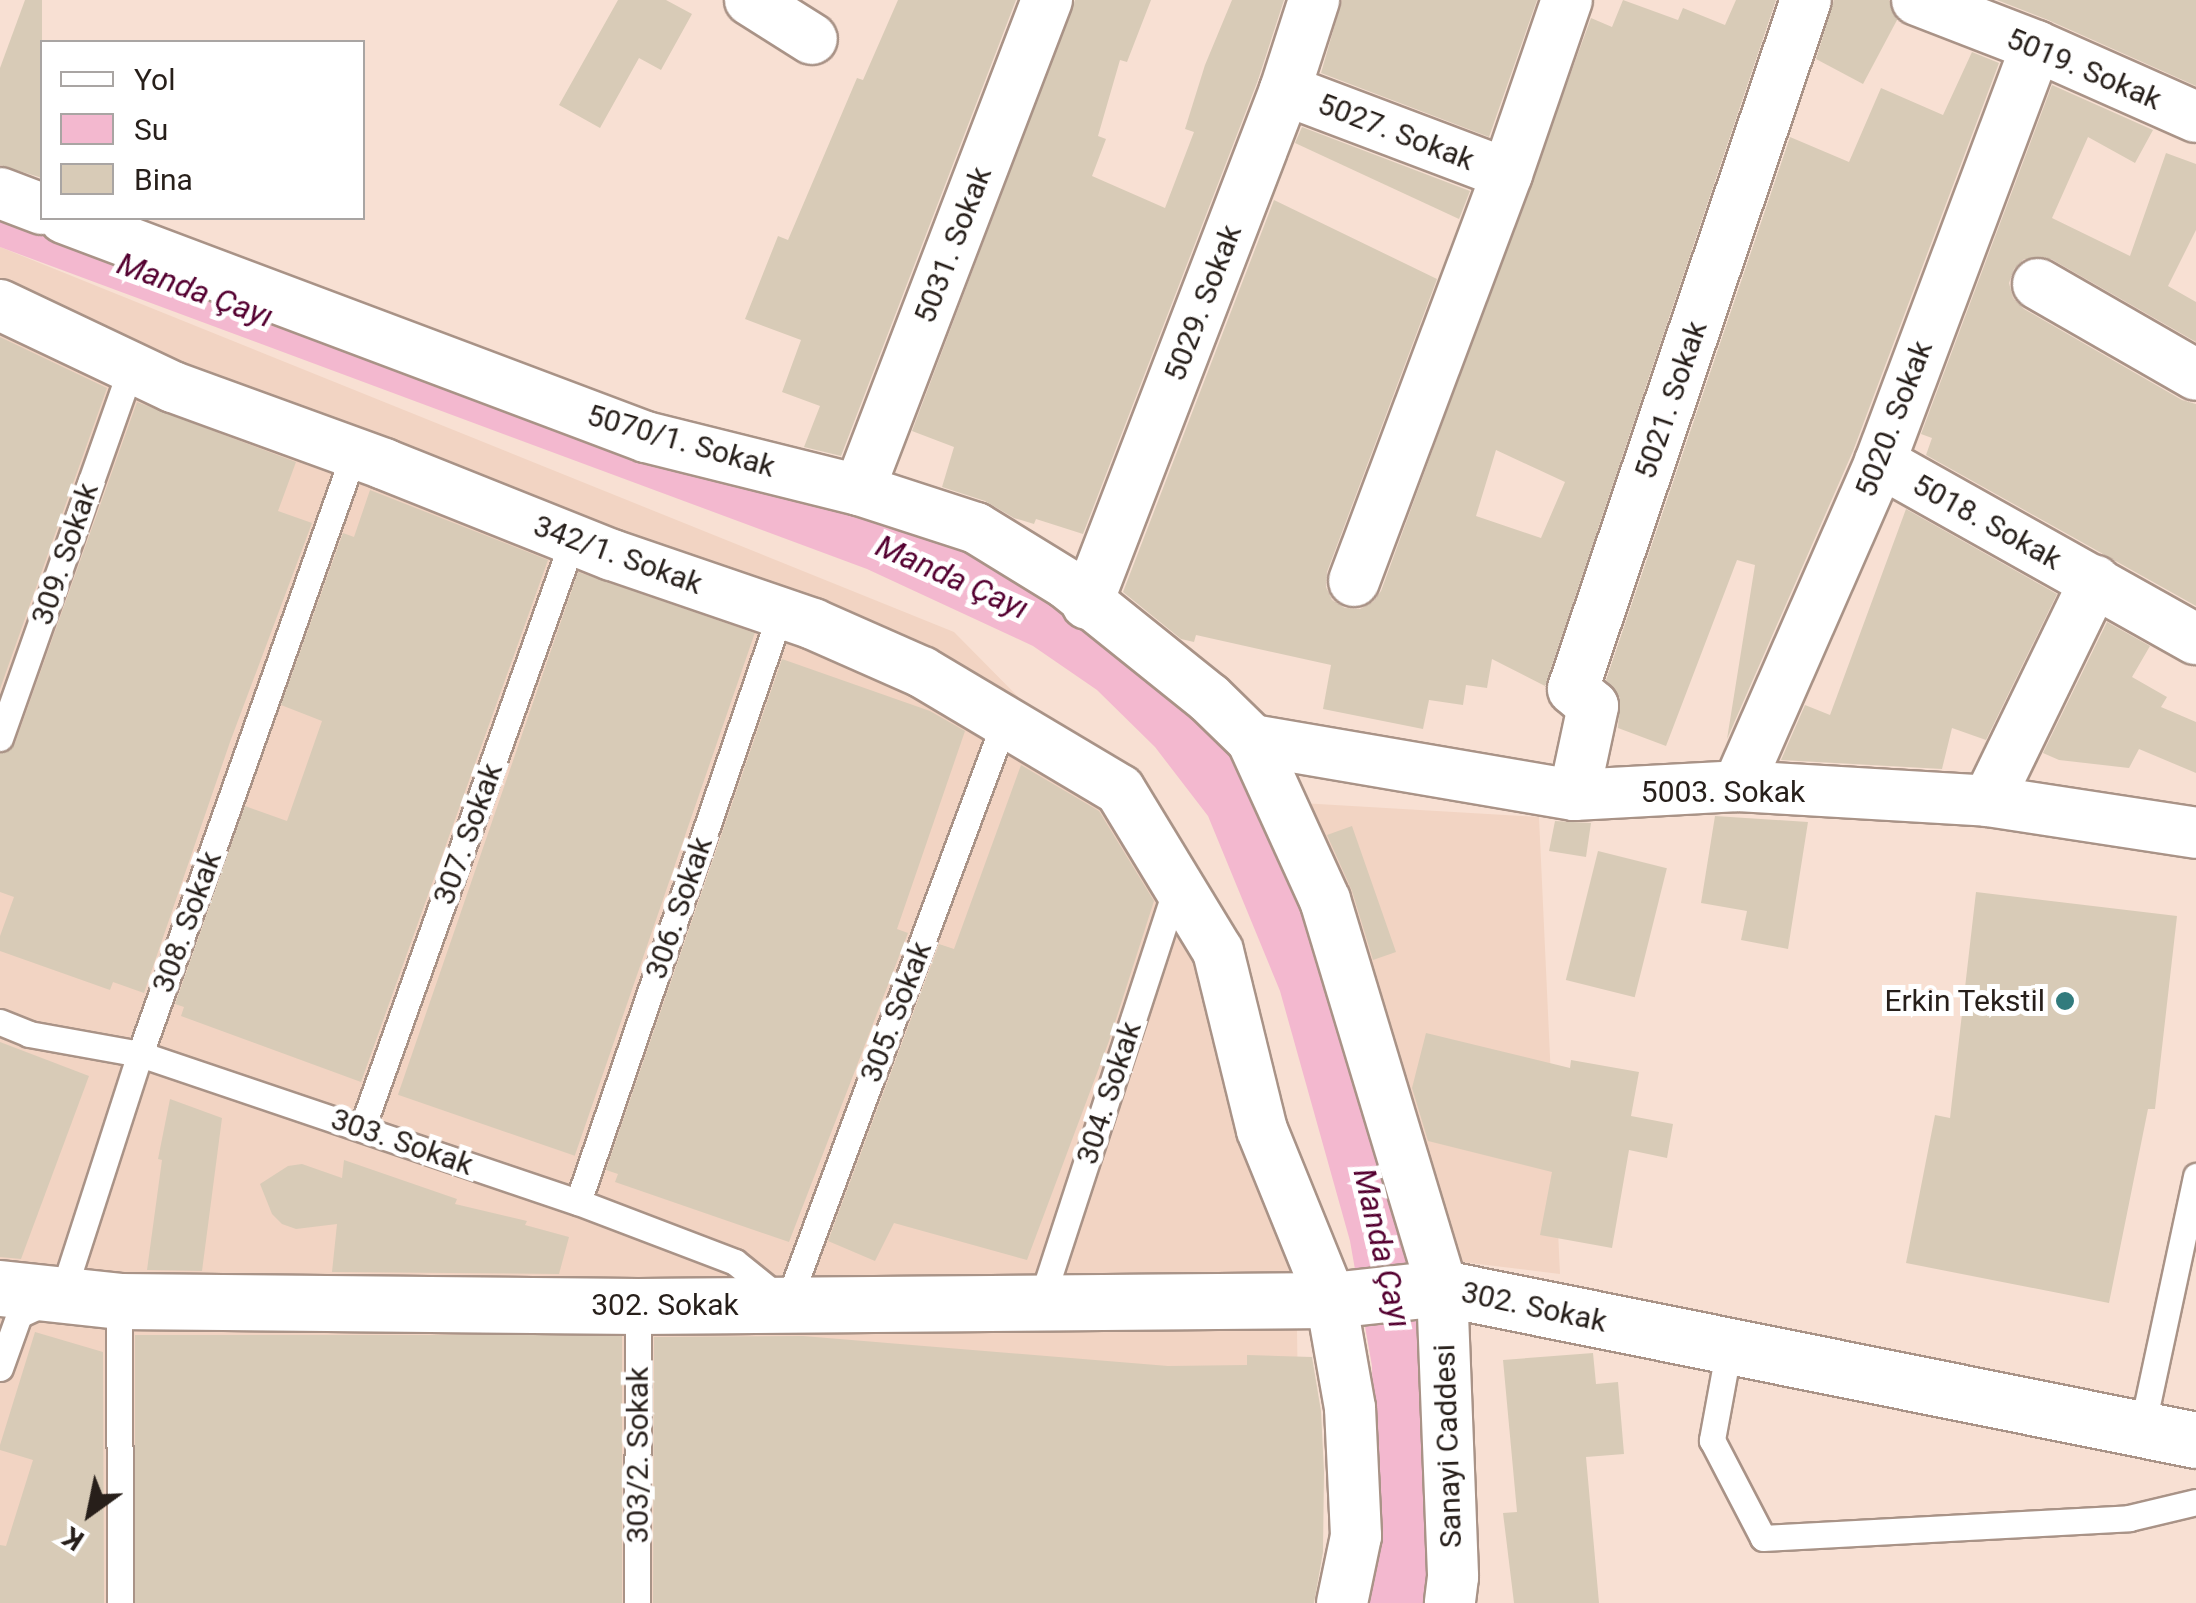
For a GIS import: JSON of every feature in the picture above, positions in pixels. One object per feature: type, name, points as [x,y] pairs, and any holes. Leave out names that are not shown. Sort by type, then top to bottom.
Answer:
[{"type":"street","points":[[750,0],[812,39]]},
{"type":"street","name":"5031. Sokak","points":[[859,490],[1047,0]]},
{"type":"street","name":"5029. Sokak","points":[[1087,604],[1284,90],[1314,0]]},
{"type":"street","points":[[1354,581],[1508,174],[1567,0]]},
{"type":"street","name":"5021. Sokak","points":[[1574,796],[1593,706],[1573,689],[1806,0]]},
{"type":"street","name":"5019. Sokak","points":[[1916,0],[2036,46],[2196,117]]},
{"type":"street","name":"5020. Sokak","points":[[1738,786],[1880,462],[2036,46]]},
{"type":"street","name":"5027. Sokak","points":[[1284,90],[1508,174]]},
{"type":"street","points":[[0,193],[40,209]]},
{"type":"street","name":"5070/1. Sokak","points":[[69,220],[646,437],[859,490],[976,528],[1067,584],[1087,604],[1209,698],[1252,740]]},
{"type":"street","points":[[2038,284],[2196,375]]},
{"type":"street","name":"342/1. Sokak","points":[[0,305],[130,369],[573,540],[780,614],[922,672],[1120,790],[1218,952],[1262,1130],[1331,1300],[1350,1408],[1356,1536],[1342,1603]]},
{"type":"street","name":"5018. Sokak","points":[[1880,462],[2196,639]]},
{"type":"street","name":"5018. Sokak","points":[[1988,801],[2095,581]]},
{"type":"street","name":"5003. Sokak","points":[[1252,740],[1574,796],[1738,786],[1988,801],[2196,833]]},
{"type":"street","name":"302. Sokak","points":[[1252,740],[1325,900],[1442,1288]]},
{"type":"street","name":"302. Sokak","points":[[0,1288],[119,1301],[638,1306],[1331,1300],[1442,1288],[2141,1432],[2196,1440]]},
{"type":"street","name":"Sanayi Caddesi","points":[[1442,1288],[1453,1577],[1450,1603]]},
{"type":"lane","name":"309. Sokak","points":[[0,738],[130,369]]},
{"type":"lane","name":"308. Sokak","points":[[62,1295],[140,1054],[354,453]]},
{"type":"lane","name":"307. Sokak","points":[[362,1128],[573,540]]},
{"type":"lane","name":"306. Sokak","points":[[578,1202],[780,614]]},
{"type":"lane","name":"305. Sokak","points":[[786,1304],[1006,720]]},
{"type":"lane","name":"304. Sokak","points":[[1041,1302],[1177,884]]},
{"type":"lane","name":"303. Sokak","points":[[0,1022],[29,1034],[140,1054],[578,1202],[735,1262],[786,1304]]},
{"type":"lane","points":[[2141,1432],[2196,1176]]},
{"type":"lane","points":[[0,1368],[19,1315],[62,1295]]},
{"type":"lane","points":[[119,1301],[120,1603]]},
{"type":"lane","name":"303/2. Sokak","points":[[637,1603],[638,1306]]},
{"type":"lane","points":[[1728,1347],[1712,1440],[1763,1538],[2129,1518],[2196,1502]]},
{"type":"shaded area","points":[[0,247],[954,632],[1182,863],[1296,1260],[1301,1603],[0,1603]]},
{"type":"shaded area","points":[[1301,803],[1539,817],[1560,1274],[1445,1260]]},
{"type":"water","name":"Manda Çayı","points":[[0,193],[40,208],[40,220],[73,220],[938,538],[1039,580],[1181,694],[1231,757],[1275,823],[1331,952],[1428,1319],[1434,1603],[1363,1603],[1374,1517],[1372,1366],[1350,1241],[1280,991],[1208,816],[1155,747],[1097,690],[1033,646],[867,569],[0,247]]},
{"type":"building","points":[[25,0],[42,0],[40,177],[0,165],[0,68]]},
{"type":"building","points":[[618,0],[666,0],[692,14],[661,70],[639,58],[600,128],[559,105]]},
{"type":"building","points":[[898,0],[1016,0],[841,456],[804,447],[820,406],[782,392],[801,340],[745,319],[778,236],[788,240],[857,78],[863,80]]},
{"type":"building","points":[[1075,0],[1151,0],[1127,62],[1120,60],[1098,136],[1106,139],[1092,176],[1165,208],[1194,132],[1185,129],[1205,65],[1232,0],[1284,0],[1258,80],[1083,534],[1036,519],[1034,524],[1014,518],[985,501],[942,487],[954,447],[912,431]]},
{"type":"building","points":[[1342,0],[1537,0],[1489,137],[1321,73]]},
{"type":"building","points":[[1623,0],[1678,20],[1683,8],[1725,25],[1736,0],[1776,0],[1545,686],[1492,659],[1487,688],[1466,685],[1463,705],[1429,700],[1423,729],[1323,709],[1331,665],[1196,635],[1194,642],[1181,639],[1123,592],[1274,200],[1437,279],[1327,572],[1326,587],[1332,600],[1345,608],[1360,609],[1373,602],[1381,591],[1591,18],[1612,27]],"holes":[[[1496,450],[1565,482],[1541,538],[1476,516]]]},
{"type":"building","points":[[1834,0],[1889,0],[1897,20],[1863,84],[1816,59]]},
{"type":"building","points":[[1997,0],[2196,0],[2196,86],[2048,20]]},
{"type":"building","points":[[1972,52],[1999,63],[1853,451],[1727,739],[1755,565],[1737,560],[1666,746],[1618,728],[1620,698],[1606,680],[1790,137],[1849,162],[1881,88],[1943,115]]},
{"type":"building","points":[[2052,85],[2153,130],[2135,163],[2088,137],[2052,218],[2130,256],[2166,153],[2196,164],[2196,230],[2168,286],[2196,302],[2196,342],[2051,259],[2024,259],[2014,269],[2009,283],[2013,298],[2024,309],[2182,400],[2196,404],[2196,606],[1926,455],[1932,438],[1921,434]]},
{"type":"building","points":[[1302,127],[1470,191],[1459,219],[1295,143]]},
{"type":"building","points":[[0,337],[107,388],[0,689]]},
{"type":"building","points":[[137,402],[296,462],[278,511],[312,523],[230,742],[144,993],[113,982],[110,990],[0,951],[0,936],[14,897],[0,892],[0,754],[15,743]]},
{"type":"building","points":[[370,490],[548,560],[361,1082],[181,1016],[184,1007],[175,1004],[245,806],[287,821],[322,721],[281,705],[343,533],[354,537]]},
{"type":"building","points":[[1906,509],[2057,594],[1986,740],[1952,728],[1942,769],[1781,760],[1805,705],[1830,715]]},
{"type":"building","points":[[578,572],[755,633],[575,1156],[398,1095]]},
{"type":"building","points":[[2107,622],[2150,646],[2132,677],[2167,697],[2161,707],[2196,722],[2196,773],[2139,749],[2129,768],[2059,760],[2043,753]]},
{"type":"building","points":[[782,659],[930,711],[965,731],[897,929],[908,933],[789,1242],[615,1182],[618,1174],[606,1170]]},
{"type":"building","points":[[1021,765],[1099,811],[1154,901],[1109,1041],[1027,1260],[894,1223],[875,1261],[828,1241],[939,944],[954,949]]},
{"type":"building","points":[[1715,816],[1808,822],[1788,949],[1741,940],[1747,911],[1701,903]]},
{"type":"building","points":[[1555,821],[1591,823],[1586,857],[1549,851]]},
{"type":"building","points":[[1352,826],[1396,952],[1373,960],[1352,891],[1327,835]]},
{"type":"building","points":[[1598,851],[1667,868],[1635,997],[1566,980]]},
{"type":"building","points":[[1976,892],[2177,916],[2155,1109],[2148,1109],[2109,1303],[1906,1263],[1935,1115],[1950,1118]]},
{"type":"building","points":[[1426,1033],[1570,1068],[1571,1060],[1639,1072],[1631,1116],[1673,1124],[1667,1158],[1629,1150],[1612,1248],[1540,1235],[1552,1172],[1428,1141],[1412,1088]]},
{"type":"building","points":[[0,1042],[89,1076],[21,1259],[0,1257]]},
{"type":"building","points":[[170,1099],[222,1118],[202,1271],[147,1270],[162,1160],[158,1159]]},
{"type":"building","points":[[344,1160],[457,1199],[455,1204],[527,1221],[525,1225],[569,1237],[559,1274],[332,1272],[337,1224],[296,1229],[282,1224],[272,1214],[260,1184],[288,1166],[302,1164],[342,1178]]},
{"type":"building","points":[[35,1332],[103,1352],[104,1603],[0,1603],[0,1545],[6,1546],[33,1460],[0,1450],[0,1445]]},
{"type":"building","points":[[135,1335],[622,1335],[622,1603],[135,1603]]},
{"type":"building","points":[[803,1336],[1168,1366],[1247,1365],[1247,1355],[1312,1357],[1321,1411],[1324,1472],[1323,1552],[1314,1603],[653,1603],[654,1337]]},
{"type":"building","points":[[1593,1353],[1596,1384],[1618,1382],[1624,1454],[1586,1457],[1599,1603],[1514,1603],[1503,1513],[1517,1512],[1503,1360]]},
{"type":"place","name":"Erkin Tekstil","points":[[2065,1001]]}]
